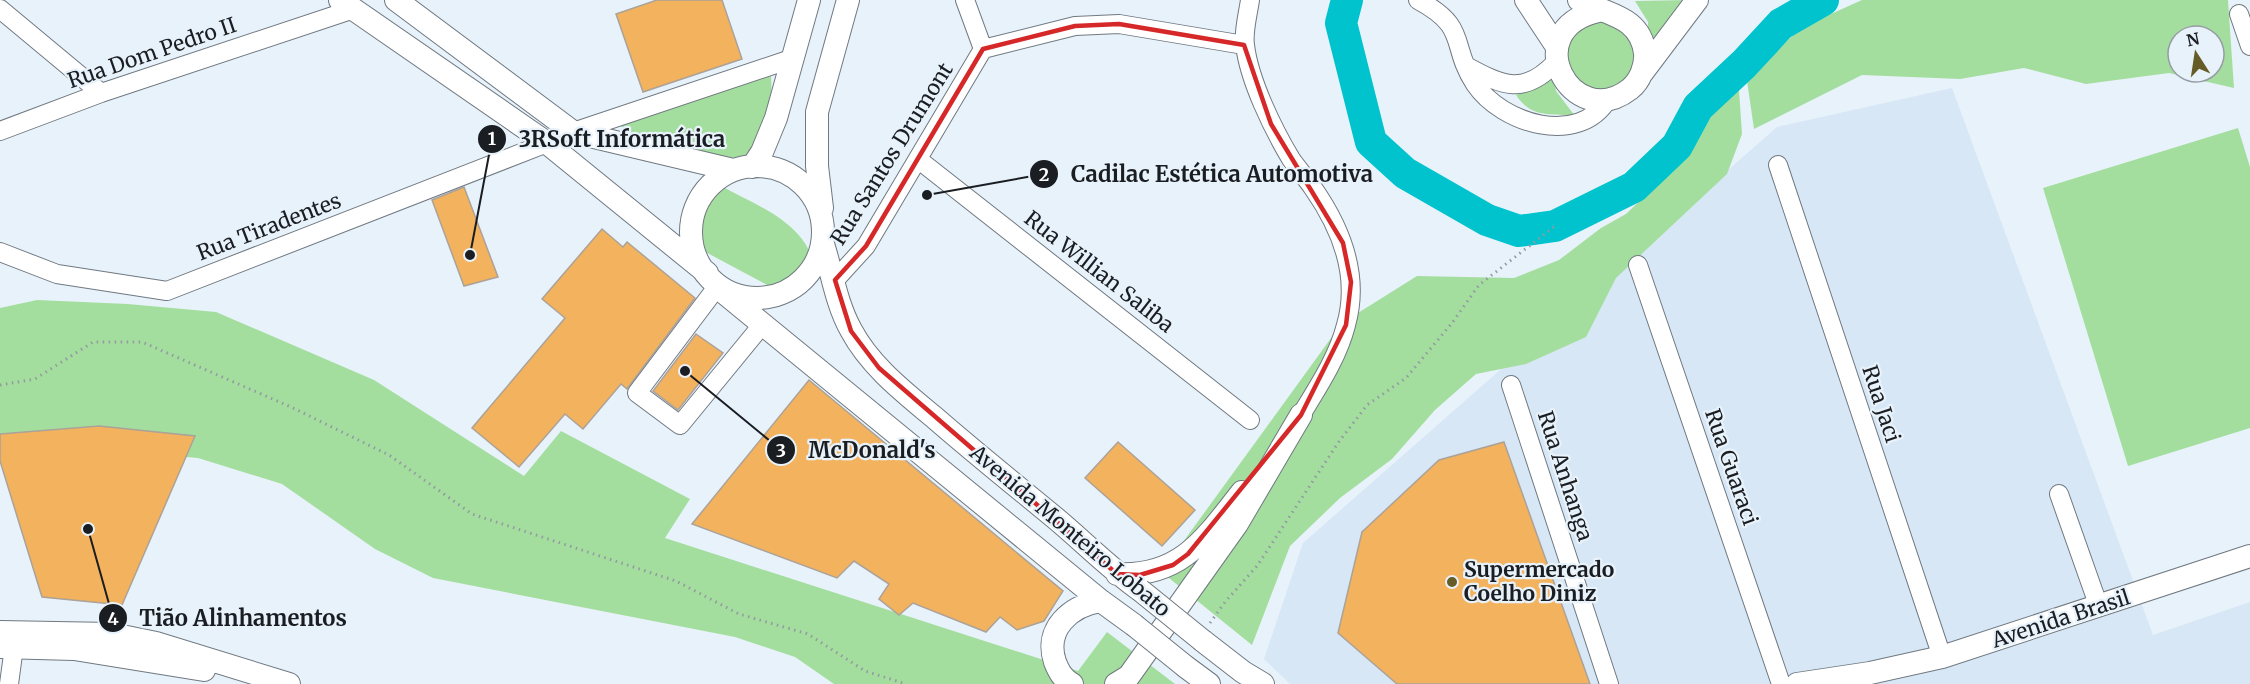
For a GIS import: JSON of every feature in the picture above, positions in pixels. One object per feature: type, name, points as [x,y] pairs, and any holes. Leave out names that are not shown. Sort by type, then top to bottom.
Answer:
[{"type":"main road","points":[[396,0],[573,132],[742,169]]},
{"type":"main road","points":[[742,169],[762,152],[776,118],[809,0]]},
{"type":"main road","points":[[823,233],[812,194],[790,174],[762,166],[742,169],[717,179],[704,192],[695,207],[691,225],[691,242],[696,260],[712,280],[732,294],[764,298],[785,293],[803,281],[816,264],[823,233],[817,166],[818,112],[848,0]]},
{"type":"main road","points":[[1526,0],[1556,55],[1564,81],[1580,95],[1594,100],[1622,95],[1634,86],[1697,0]]},
{"type":"main road","points":[[1556,55],[1562,34],[1571,22],[1594,8],[1628,0]]},
{"type":"main road","name":"Avenida Monteiro Lobato","points":[[347,5],[547,143],[712,280],[762,325],[1101,601],[1209,684]]},
{"type":"main road","points":[[1594,8],[1627,19],[1637,30],[1644,43],[1646,58],[1642,73]]},
{"type":"main road","name":"Avenida Monteiro Lobato","points":[[823,233],[840,307],[851,332],[879,368],[967,446],[1060,522],[1116,574],[1140,590],[1243,672],[1263,684]]},
{"type":"main road","points":[[1116,574],[1152,573],[1173,564],[1188,554],[1214,527],[1301,415]]},
{"type":"main road","points":[[1116,684],[1129,676],[1213,559],[1237,524],[1301,415]]},
{"type":"main road","name":"Avenida Brasil","points":[[1797,684],[1870,673],[1942,657],[2250,556]]},
{"type":"main road","points":[[1072,684],[1058,671],[1053,654],[1052,636],[1059,624],[1072,611],[1084,603],[1101,601]]},
{"type":"main road","points":[[5,642],[74,649],[279,681]]},
{"type":"main road","name":"Avenida Brasil","points":[[1848,684],[1870,673]]},
{"type":"street","points":[[965,0],[983,49],[1075,26],[1119,24],[1244,45]]},
{"type":"street","points":[[1250,0],[1244,45],[1271,124],[1331,217],[1349,262],[1352,282],[1347,325],[1320,382],[1301,415]]},
{"type":"street","points":[[1418,0],[1440,14],[1455,31],[1466,66],[1476,84],[1492,102],[1526,120],[1569,127],[1589,120],[1602,111],[1608,99]]},
{"type":"street","name":"Rua Dom Pedro II","points":[[0,131],[347,5]]},
{"type":"street","points":[[0,9],[102,93]]},
{"type":"street","points":[[2240,14],[2250,46]]},
{"type":"street","name":"Rua Santos Drumont","points":[[835,280],[866,246],[983,49]]},
{"type":"street","points":[[1466,66],[1491,79],[1514,86],[1536,80],[1556,55]]},
{"type":"street","points":[[573,132],[791,59]]},
{"type":"street","name":"Rua Tiradentes","points":[[0,252],[57,274],[167,291],[547,143]]},
{"type":"street","name":"Rua Willian Saliba","points":[[919,160],[1250,420]]},
{"type":"street","name":"Rua Jaci","points":[[1778,165],[1942,657]]},
{"type":"street","name":"Rua Guaraci","points":[[1638,265],[1781,684]]},
{"type":"street","points":[[712,280],[637,393],[680,425],[762,325]]},
{"type":"street","name":"Rua Anhanga","points":[[1511,385],[1610,684]]},
{"type":"street","points":[[2059,494],[2099,607]]},
{"type":"street","points":[[5,642],[9,684]]},
{"type":"path","points":[[1206,630],[1225,602],[1257,566],[1338,443],[1367,405],[1406,378],[1479,285],[1555,226]]},
{"type":"path","points":[[0,385],[35,379],[93,342],[142,342],[291,407],[389,455],[472,514],[676,581],[739,614],[808,634],[865,671],[906,684]]},
{"type":"highlighted area","points":[[1119,24],[1244,45],[1271,124],[1343,243],[1351,282],[1346,325],[1301,415],[1188,554],[1173,565],[1140,575],[1117,574],[879,368],[851,331],[835,280],[866,246],[983,49],[1075,26]]},
{"type":"shaded area","points":[[1952,88],[2153,635],[2250,602],[2250,684],[1290,684],[1264,659],[1303,543],[1777,127]]},
{"type":"green space","points":[[1688,0],[1673,22],[1648,42],[1648,22],[1635,1]]},
{"type":"green space","points":[[1862,0],[2228,0],[2234,88],[2217,84],[2226,84],[2226,24],[2166,24],[2166,73],[2086,84],[2024,68],[1960,79],[1862,75],[1754,129],[1747,81],[1800,28]]},
{"type":"green space","points":[[1595,18],[1619,22],[1640,51],[1627,84],[1591,92],[1566,66],[1567,41]]},
{"type":"green space","points":[[771,76],[770,113],[763,136],[748,155],[737,162],[644,140],[617,124]]},
{"type":"green space","points":[[1554,76],[1556,91],[1575,116],[1535,111],[1522,103],[1516,95],[1544,85]]},
{"type":"green space","points":[[1739,90],[1742,134],[1727,174],[1616,278],[1586,337],[1526,364],[1476,374],[1435,410],[1392,459],[1340,498],[1290,546],[1252,645],[1159,570],[1162,571],[1342,323],[1417,276],[1514,278],[1559,260],[1601,228],[1626,214],[1672,170],[1718,97]]},
{"type":"green space","points":[[2238,128],[2250,167],[2250,428],[2128,466],[2043,188]]},
{"type":"green space","points":[[725,188],[762,207],[786,223],[805,243],[811,255],[792,281],[771,287],[698,248],[699,226],[706,206],[713,192]]},
{"type":"green space","points":[[37,300],[128,304],[216,312],[374,380],[524,476],[561,431],[690,499],[665,538],[1078,671],[1107,632],[1175,684],[834,684],[795,657],[735,637],[433,578],[375,549],[282,484],[198,458],[116,451],[0,462],[0,308]]},
{"type":"building","points":[[657,0],[722,0],[742,59],[643,92],[616,14]]},
{"type":"building","points":[[464,187],[498,277],[464,286],[432,200]]},
{"type":"building","points":[[602,229],[623,247],[627,242],[695,298],[627,389],[621,384],[583,429],[565,414],[519,467],[472,428],[565,318],[542,299]]},
{"type":"building","points":[[696,334],[723,353],[678,410],[653,391]]},
{"type":"building","points":[[809,380],[1063,591],[1044,621],[1017,630],[1000,617],[986,632],[913,603],[899,615],[879,599],[889,584],[854,561],[837,578],[692,524]]},
{"type":"building","points":[[99,426],[195,436],[122,605],[42,597],[0,461],[0,434]]},
{"type":"building","points":[[1118,442],[1195,510],[1162,546],[1085,478]]},
{"type":"building","name":"Supermercado Coelho Diniz","points":[[1504,442],[1590,684],[1397,684],[1338,633],[1362,532],[1439,460]]},
{"type":"waterway","points":[[1347,0],[1341,23],[1371,142],[1405,173],[1487,220],[1519,231],[1555,226],[1634,187],[1677,146],[1698,107],[1744,64],[1781,24],[1823,0]]},
{"type":"place","name":"Cadilac Estética Automotiva","points":[[927,195]]},
{"type":"place","name":"3RSoft Informática","points":[[470,255]]},
{"type":"place","name":"McDonald's","points":[[685,371]]},
{"type":"place","name":"Tião Alinhamentos","points":[[88,529]]},
{"type":"place","name":"Supermercado Coelho Diniz","points":[[1452,582]]}]
